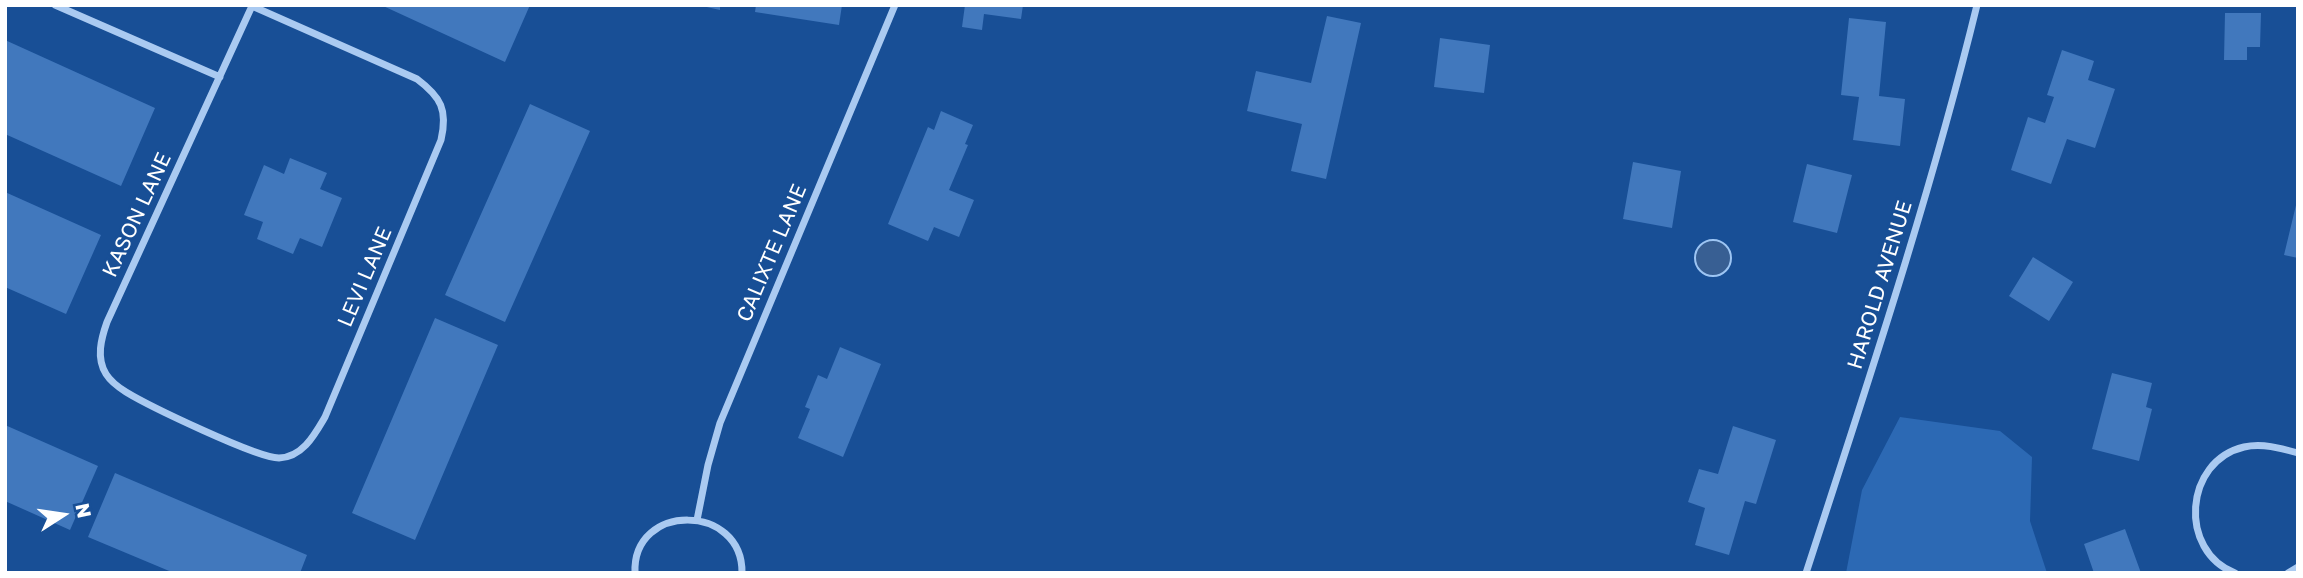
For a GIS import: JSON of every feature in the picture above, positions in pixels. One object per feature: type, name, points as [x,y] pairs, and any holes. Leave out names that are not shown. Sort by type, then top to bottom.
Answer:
[{"type":"street","points":[[55,5],[220,77]]},
{"type":"street","name":"KASON LANE","points":[[104,370],[100,348],[107,322],[252,5]]},
{"type":"street","name":"LEVI LANE","points":[[104,370],[116,385],[127,393],[251,450],[281,458],[305,447],[326,417],[441,140],[444,117],[441,104],[428,87],[417,79],[252,5]]},
{"type":"street","name":"CALIXTE LANE","points":[[697,520],[720,423],[895,5]]},
{"type":"street","name":"HAROLD AVENUE","points":[[1806,573],[1891,313],[1955,96],[1977,5]]},
{"type":"street","points":[[2235,573],[2212,557],[2197,530],[2194,507],[2196,495],[2206,474],[2222,457],[2243,447],[2266,446],[2298,453]]},
{"type":"street","points":[[635,573],[640,548],[650,534],[664,524],[681,519],[713,525],[727,536],[737,549],[742,573]]},
{"type":"street","points":[[2288,573],[2298,567]]},
{"type":"shaded area","points":[[1713,240],[1725,246],[1731,258],[1725,270],[1713,276],[1701,270],[1695,258],[1701,246]]},
{"type":"shaded area","points":[[1900,417],[2000,431],[2032,457],[2030,521],[2047,573],[1846,573],[1862,490]]},
{"type":"building","points":[[381,5],[530,5],[505,62]]},
{"type":"building","points":[[698,5],[720,5],[720,10]]},
{"type":"building","points":[[756,5],[842,5],[839,25],[755,12]]},
{"type":"building","points":[[965,5],[1023,5],[1021,19],[984,14],[982,30],[962,27]]},
{"type":"building","points":[[2225,13],[2261,13],[2260,47],[2247,47],[2247,60],[2224,60]]},
{"type":"building","points":[[1327,16],[1361,23],[1326,179],[1291,171],[1302,124],[1247,111],[1256,71],[1311,83]]},
{"type":"building","points":[[1849,18],[1886,22],[1879,96],[1905,99],[1900,146],[1853,140],[1859,97],[1841,95]]},
{"type":"building","points":[[1440,38],[1490,45],[1484,93],[1434,87]]},
{"type":"building","points":[[5,40],[155,108],[121,186],[5,134]]},
{"type":"building","points":[[2062,50],[2094,61],[2088,80],[2115,89],[2095,148],[2067,139],[2051,184],[2011,170],[2028,117],[2045,123],[2054,97],[2047,95]]},
{"type":"building","points":[[530,104],[590,131],[505,322],[445,295]]},
{"type":"building","points":[[941,111],[973,125],[965,144],[968,145],[949,190],[974,200],[959,237],[934,227],[928,241],[888,224],[928,127],[934,130]]},
{"type":"building","points":[[290,158],[327,173],[320,189],[342,198],[322,247],[300,238],[293,254],[257,239],[263,222],[244,215],[264,165],[284,174]]},
{"type":"building","points":[[1633,162],[1681,171],[1672,228],[1623,219]]},
{"type":"building","points":[[1807,164],[1852,175],[1837,233],[1793,222]]},
{"type":"building","points":[[5,192],[101,235],[66,314],[5,287]]},
{"type":"building","points":[[2298,201],[2298,258],[2284,255]]},
{"type":"building","points":[[2033,257],[2073,282],[2049,321],[2009,296]]},
{"type":"building","points":[[435,318],[498,345],[415,540],[352,513]]},
{"type":"building","points":[[840,347],[881,364],[843,457],[798,438],[810,409],[805,407],[818,375],[827,379]]},
{"type":"building","points":[[2112,373],[2152,383],[2146,407],[2152,409],[2139,461],[2092,449]]},
{"type":"building","points":[[5,425],[98,466],[70,530],[5,501]]},
{"type":"building","points":[[1733,426],[1776,440],[1756,504],[1745,501],[1729,555],[1695,545],[1705,508],[1688,502],[1699,469],[1718,474]]},
{"type":"building","points":[[115,473],[307,555],[300,573],[174,573],[88,537]]},
{"type":"building","points":[[2125,529],[2141,573],[2094,573],[2084,544]]}]
